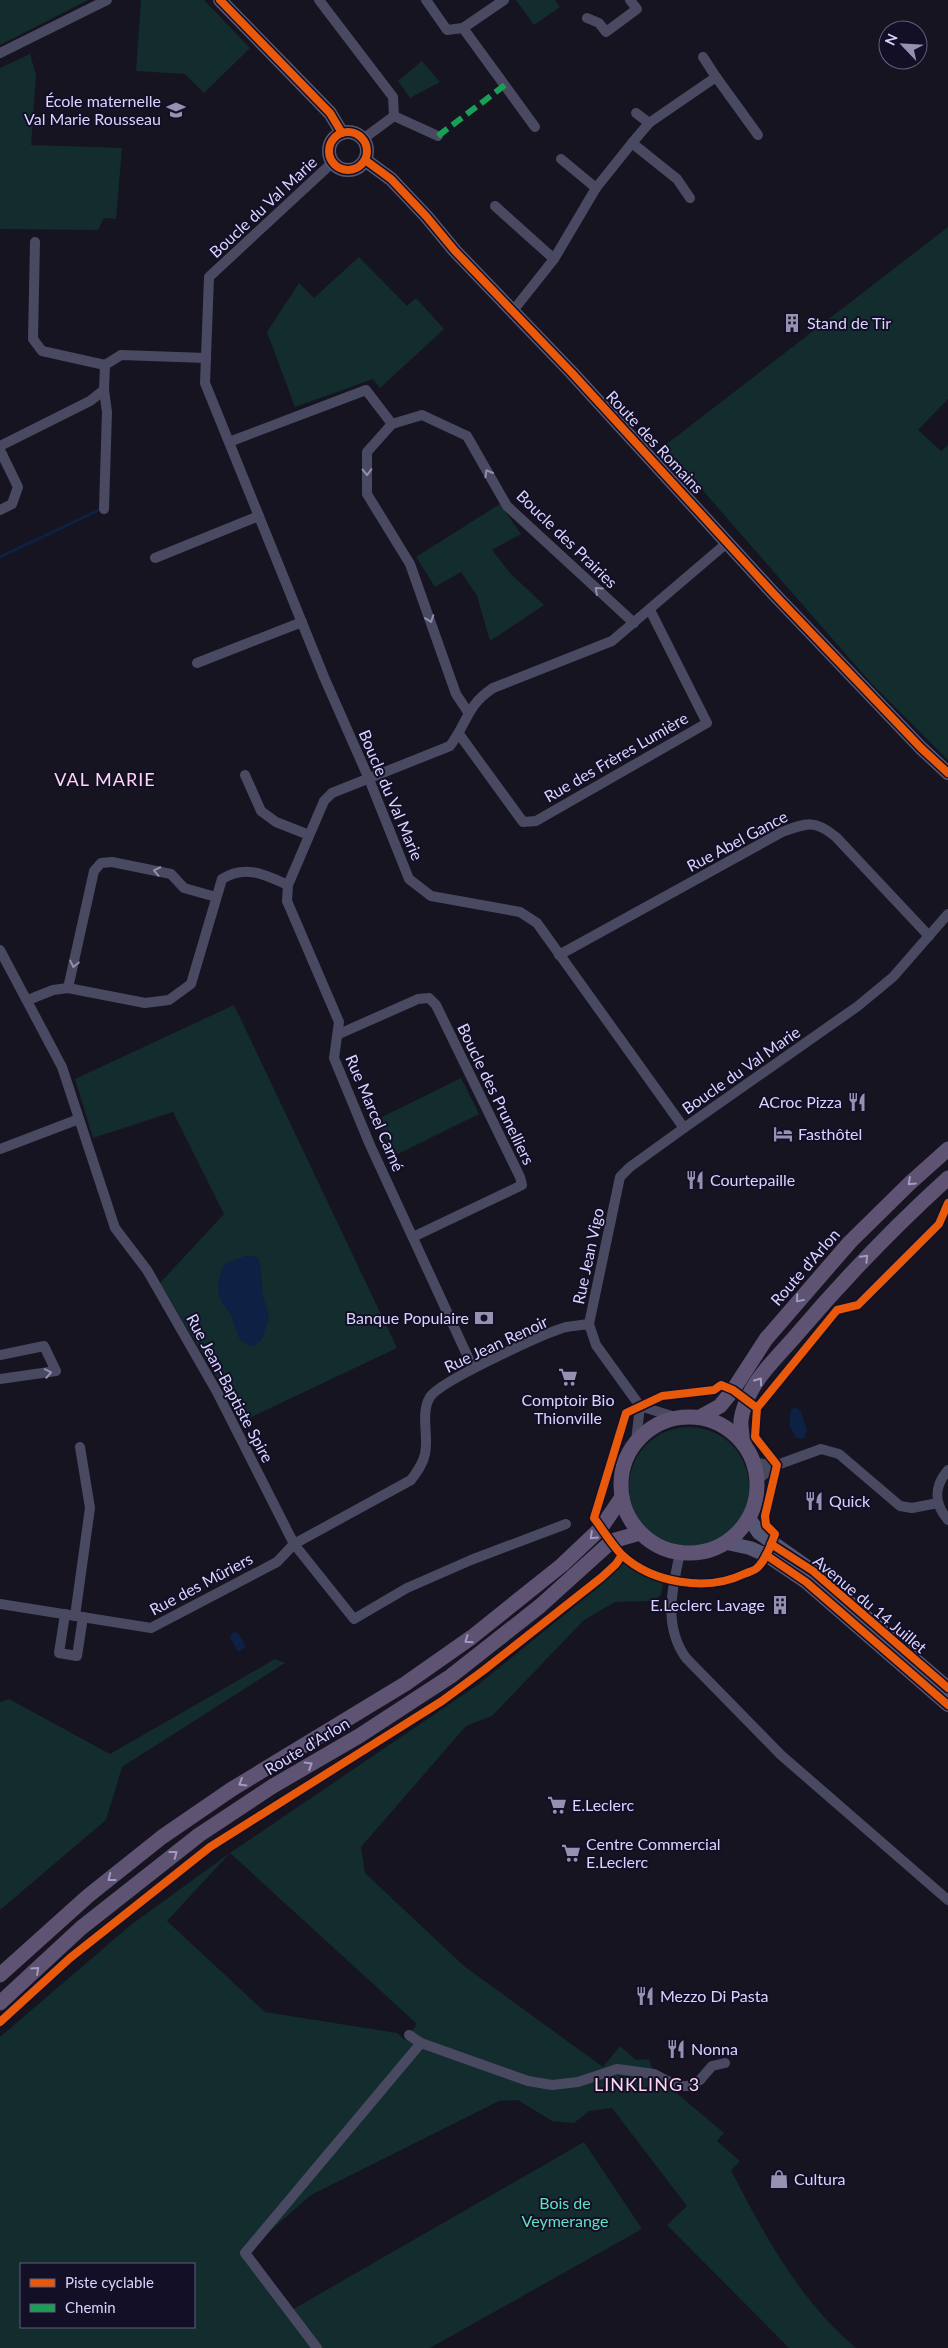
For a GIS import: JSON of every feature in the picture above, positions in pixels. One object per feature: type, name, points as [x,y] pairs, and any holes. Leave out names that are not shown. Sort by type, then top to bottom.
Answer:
[{"type":"main road","name":"Route d'Arlon","points":[[700,1416],[720,1406],[733,1390],[766,1339],[850,1242],[948,1149]]},
{"type":"main road","points":[[744,1442],[724,1425],[700,1416],[675,1418],[651,1427],[636,1442],[624,1465],[621,1481],[622,1497],[628,1516],[640,1533],[658,1546],[680,1553],[700,1553],[727,1543],[740,1532],[749,1518],[758,1495],[758,1479],[754,1463],[739,1428],[750,1394],[771,1364],[857,1266],[899,1222],[948,1178]]},
{"type":"main road","name":"Route d'Arlon","points":[[0,1975],[88,1896],[162,1837],[232,1789],[405,1684],[472,1637],[562,1565],[601,1528],[622,1497]]},
{"type":"main road","name":"Route d'Arlon","points":[[0,2003],[81,1928],[199,1835],[273,1786],[359,1736],[452,1676],[540,1606],[612,1541],[640,1533]]},
{"type":"street","points":[[0,53],[107,0]]},
{"type":"street","points":[[319,0],[394,97],[394,116]]},
{"type":"street","points":[[426,0],[448,30],[463,28],[504,0]]},
{"type":"street","points":[[587,18],[599,23],[606,32],[642,9],[630,0]]},
{"type":"street","points":[[225,2],[330,114],[342,133]]},
{"type":"street","points":[[463,28],[535,127]]},
{"type":"street","points":[[703,57],[758,136]]},
{"type":"street","points":[[512,312],[554,259],[596,188],[649,123],[716,77]]},
{"type":"street","points":[[636,113],[649,123]]},
{"type":"street","points":[[394,116],[438,136]]},
{"type":"street","points":[[363,139],[394,116]]},
{"type":"street","points":[[342,133],[353,133],[363,139],[367,149],[365,160],[358,167],[350,170],[340,168],[333,162],[330,156],[330,145],[337,136],[342,133]]},
{"type":"street","points":[[632,143],[677,179],[690,198]]},
{"type":"street","points":[[561,159],[596,188]]},
{"type":"street","name":"Route des Romains","points":[[365,160],[391,179],[426,216],[454,251],[572,373],[768,587],[922,748],[948,772]]},
{"type":"street","name":"Boucle du Val Marie","points":[[333,162],[209,277],[205,384],[302,622],[369,778],[409,879],[431,896],[520,912],[537,923],[684,1128],[858,1006],[893,977],[948,914]]},
{"type":"street","points":[[495,206],[554,259]]},
{"type":"street","points":[[35,242],[33,339],[42,352],[105,365],[120,355],[206,358]]},
{"type":"street","points":[[104,509],[107,412],[104,390],[105,365]]},
{"type":"street","points":[[0,446],[90,401],[104,390]]},
{"type":"street","points":[[229,442],[366,390],[392,424],[367,452],[368,494],[410,564],[456,694],[468,712]]},
{"type":"street","name":"Boucle des Prairies","points":[[392,424],[422,415],[467,436],[507,506],[634,623]]},
{"type":"street","points":[[0,450],[18,487],[12,504],[0,510]]},
{"type":"street","points":[[155,558],[259,516]]},
{"type":"street","points":[[459,734],[468,712],[478,698],[493,688],[612,641],[728,542]]},
{"type":"street","name":"Rue des Frères Lumière","points":[[459,734],[523,822],[536,821],[707,723],[650,610]]},
{"type":"street","points":[[197,663],[302,622]]},
{"type":"street","name":"Rue Marcel Carné","points":[[459,734],[450,746],[332,793],[324,801],[288,885],[287,901],[339,1022],[339,1034],[334,1043],[334,1058],[370,1145],[473,1368]]},
{"type":"street","name":"Route des Romains","points":[[922,748],[948,784]]},
{"type":"street","points":[[245,776],[261,811],[276,822],[309,835]]},
{"type":"street","name":"Rue Abel Gance","points":[[559,956],[782,832],[804,823],[813,823],[836,837],[929,936]]},
{"type":"street","points":[[68,988],[94,871],[101,864],[112,862],[171,874],[184,888],[216,897]]},
{"type":"street","points":[[28,1000],[53,990],[68,988],[145,1004],[169,1000],[191,984],[222,879],[231,873],[243,870],[288,885]]},
{"type":"street","name":"Rue Jean-Baptiste Spire","points":[[0,950],[62,1067],[115,1228],[147,1270],[212,1383],[294,1544],[354,1620],[425,1580],[471,1560],[566,1524]]},
{"type":"street","name":"Boucle des Prunelliers","points":[[339,1034],[418,999],[428,998],[436,1005],[520,1177],[522,1185],[413,1237]]},
{"type":"street","points":[[0,1149],[79,1119]]},
{"type":"street","name":"Rue Jean Vigo","points":[[640,1406],[596,1345],[589,1324],[620,1177],[630,1167],[684,1128]]},
{"type":"street","name":"Rue Jean Renoir","points":[[294,1544],[411,1480],[420,1469],[425,1453],[425,1414],[430,1396],[443,1386],[473,1368],[566,1328],[589,1324]]},
{"type":"street","points":[[0,1355],[44,1346],[56,1371],[0,1379]]},
{"type":"street","points":[[636,1442],[640,1406],[675,1418]]},
{"type":"street","points":[[74,1616],[90,1508],[80,1447]]},
{"type":"street","points":[[758,1479],[777,1465],[821,1449],[839,1454],[900,1506],[912,1508],[938,1503]]},
{"type":"street","points":[[754,1463],[777,1465]]},
{"type":"street","points":[[948,1470],[940,1479],[937,1491],[938,1503],[948,1520]]},
{"type":"street","name":"Avenue du 14 Juillet","points":[[749,1518],[765,1539],[813,1572],[948,1688]]},
{"type":"street","name":"Avenue du 14 Juillet","points":[[727,1543],[750,1548],[766,1555],[806,1582],[948,1705]]},
{"type":"street","name":"Rue des Mûriers","points":[[0,1604],[151,1628],[277,1562],[294,1544]]},
{"type":"street","points":[[680,1553],[670,1612],[674,1639],[686,1658],[781,1755],[948,1900]]},
{"type":"street","points":[[409,2035],[422,2043],[528,2081],[552,2085],[578,2082],[617,2069],[654,2074],[677,2086],[688,2086],[700,2080],[712,2066],[725,2063]]},
{"type":"street","points":[[317,2348],[245,2253],[422,2043]]},
{"type":"green space","points":[[0,0],[88,0],[0,45]]},
{"type":"green space","points":[[141,0],[204,0],[250,48],[204,93],[185,74],[136,71]]},
{"type":"green space","points":[[516,0],[555,0],[560,7],[534,25]]},
{"type":"green space","points":[[30,54],[36,75],[31,145],[122,148],[116,219],[104,218],[98,230],[0,229],[0,68]]},
{"type":"green space","points":[[422,61],[440,82],[410,98],[398,81]]},
{"type":"green space","points":[[948,227],[948,399],[918,430],[941,451],[948,445],[948,760],[870,682],[664,446]]},
{"type":"green space","points":[[359,257],[407,306],[416,298],[444,329],[380,388],[373,379],[295,407],[267,332],[299,283],[314,298]]},
{"type":"green space","points":[[500,504],[521,534],[492,550],[510,573],[544,605],[490,641],[477,596],[461,572],[435,587],[416,557]]},
{"type":"green space","points":[[234,1005],[397,1348],[243,1421],[160,1283],[224,1214],[173,1112],[93,1138],[75,1079]]},
{"type":"green space","points":[[461,1078],[479,1114],[394,1156],[376,1120]]},
{"type":"green space","points":[[689,1427],[712,1431],[732,1444],[745,1464],[749,1487],[745,1510],[732,1530],[712,1543],[689,1547],[666,1543],[646,1530],[633,1510],[629,1487],[633,1464],[646,1444],[666,1431]]},
{"type":"green space","name":"Bois de Veymerange","points":[[628,1558],[663,1582],[661,1595],[653,1601],[615,1602],[584,1620],[492,1716],[466,1726],[361,1847],[365,1873],[464,1966],[603,2067],[620,2046],[636,2060],[649,2059],[654,2074],[724,2133],[717,2141],[740,2161],[731,2170],[770,2242],[817,2310],[856,2348],[789,2348],[667,2225],[687,2206],[612,2108],[589,2111],[574,2123],[552,2121],[518,2100],[499,2101],[311,2195],[245,2253],[290,2311],[584,2142],[642,2229],[430,2348],[0,2348],[0,2037],[132,1924],[230,1853],[479,1684],[601,1585]],"holes":[[[230,1853],[417,2024],[405,2040],[397,2033],[265,2012],[167,1921]]]},
{"type":"green space","points":[[275,1659],[285,1663],[122,1767],[106,1820],[0,1910],[0,1702],[9,1699],[110,1754]]},
{"type":"water","points":[[248,1255],[258,1258],[260,1263],[263,1295],[269,1317],[262,1340],[253,1346],[239,1338],[230,1313],[221,1300],[218,1290],[219,1278],[224,1264]]},
{"type":"water","points":[[797,1408],[801,1412],[807,1431],[803,1439],[796,1438],[789,1425],[791,1409]]},
{"type":"water","points":[[233,1632],[238,1633],[246,1647],[238,1652],[230,1637]]},
{"type":"waterway","points":[[0,557],[99,510]]},
{"type":"marked path","points":[[438,136],[505,85]]},
{"type":"cycle path","points":[[220,0],[330,113],[342,133]]},
{"type":"cycle path","points":[[348,132],[361,138],[367,151],[361,164],[348,170],[335,164],[329,151],[335,138],[348,132]]},
{"type":"cycle path","points":[[365,160],[391,179],[426,216],[455,251],[572,373],[774,594],[921,748],[948,773]]},
{"type":"cycle path","points":[[757,1408],[733,1390],[721,1385],[714,1390],[662,1396],[626,1413],[594,1518],[622,1555],[634,1565],[649,1572],[680,1582],[714,1583],[729,1580],[754,1570],[760,1565],[768,1552],[775,1534],[766,1525],[765,1516],[777,1465],[755,1437],[757,1408],[837,1310],[858,1305],[939,1224],[948,1203]]},
{"type":"cycle path","points":[[771,1544],[813,1571],[948,1688]]},
{"type":"cycle path","points":[[0,2022],[70,1958],[210,1847],[442,1701],[602,1577],[616,1564],[622,1555]]},
{"type":"cycle path","points":[[766,1555],[806,1582],[948,1705]]},
{"type":"place","name":"École maternelle Val Marie Rousseau","points":[[176,110]]},
{"type":"place","name":"Stand de Tir","points":[[792,323]]},
{"type":"place","name":"ACroc Pizza","points":[[857,1102]]},
{"type":"place","name":"Fasthôtel","points":[[783,1134]]},
{"type":"place","name":"Courtepaille","points":[[695,1180]]},
{"type":"place","name":"Banque Populaire","points":[[484,1318]]},
{"type":"place","name":"Comptoir Bio Thionville","points":[[568,1377]]},
{"type":"place","name":"Quick","points":[[814,1501]]},
{"type":"place","name":"E.Leclerc Lavage","points":[[780,1605]]},
{"type":"place","name":"E.Leclerc","points":[[557,1805]]},
{"type":"place","name":"Centre Commercial E.Leclerc","points":[[571,1853]]},
{"type":"place","name":"Mezzo Di Pasta","points":[[645,1996]]},
{"type":"place","name":"Nonna","points":[[676,2049]]},
{"type":"place","name":"Cultura","points":[[779,2179]]},
{"type":"district","name":"VAL MARIE","points":[[105,780]]},
{"type":"district","name":"LINKLING 3","points":[[647,2085]]}]
